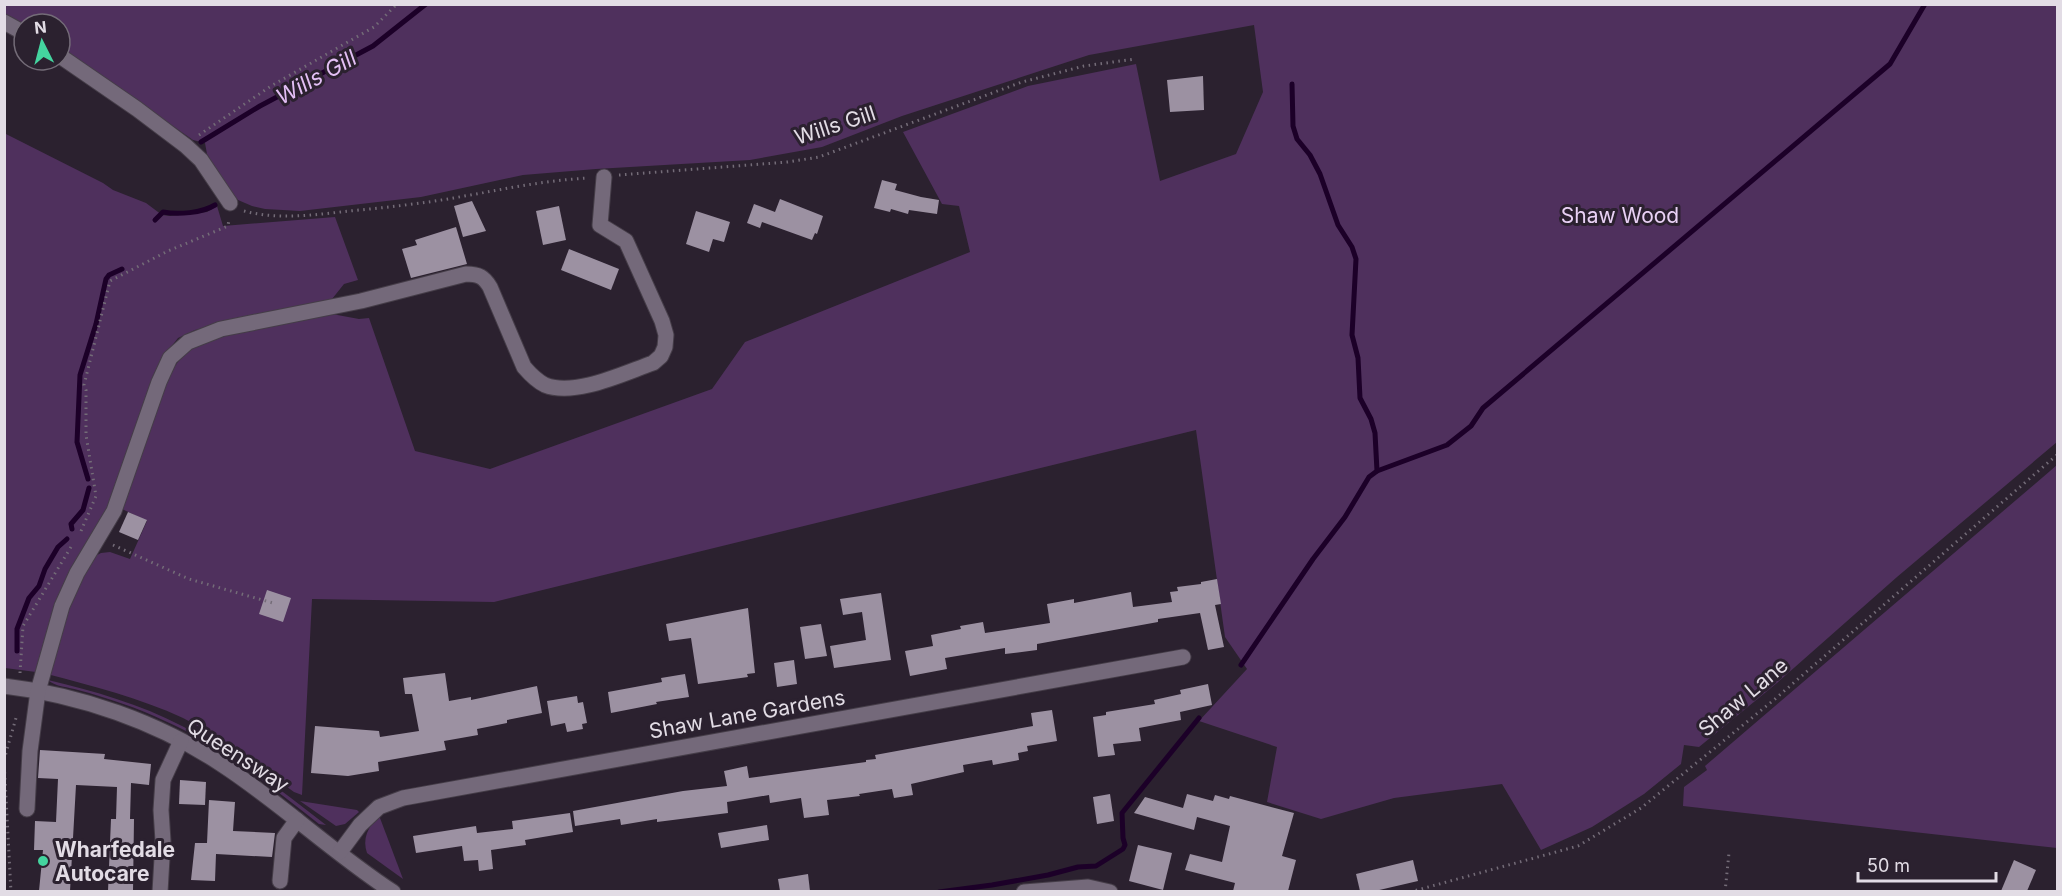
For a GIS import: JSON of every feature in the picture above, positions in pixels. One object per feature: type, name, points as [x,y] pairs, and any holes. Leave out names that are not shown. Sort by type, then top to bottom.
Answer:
[{"type":"street","points":[[72,64],[186,146],[201,160],[230,202]]},
{"type":"street","points":[[27,809],[30,751],[38,691],[62,606],[77,573],[114,511],[159,382],[170,358],[188,342],[221,329],[361,302],[466,274],[476,274],[484,278],[490,287],[524,368],[531,376],[546,385],[563,388],[582,386],[653,363],[661,356],[665,347],[664,328],[626,242],[600,225],[604,177]]},
{"type":"street","name":"Shaw Lane Gardens","points":[[340,852],[360,825],[379,807],[403,798],[1183,657]]},
{"type":"street","name":"Queensway","points":[[4,686],[38,691],[83,702],[115,712],[181,741],[221,763],[393,891]]},
{"type":"street","points":[[160,891],[163,841],[160,810],[163,780],[181,741]]},
{"type":"street","points":[[280,881],[284,838],[297,820]]},
{"type":"street","points":[[1024,891],[1088,886],[1110,891]]},
{"type":"path","points":[[186,146],[209,127],[271,86],[374,27],[397,4]]},
{"type":"path","name":"Wills Gill","points":[[230,202],[242,210],[257,214],[302,215],[414,204],[559,180],[788,162],[819,157],[1022,82],[1084,66],[1135,59]]},
{"type":"path","points":[[80,533],[96,496],[86,435],[84,385],[110,280],[168,251],[228,226],[230,202]]},
{"type":"path","name":"Shaw Lane","points":[[1410,891],[1578,846],[1641,808],[1775,699],[2058,454]]},
{"type":"path","points":[[97,539],[189,579],[273,603]]},
{"type":"path","points":[[10,891],[4,760],[20,703],[23,626],[75,541]]},
{"type":"path","points":[[1725,891],[1730,853]]},
{"type":"green space","name":"Shaw Wood","points":[[4,5],[2057,5],[2057,442],[1897,577],[1777,683],[1699,747],[1684,745],[1681,764],[1644,794],[1592,827],[1541,850],[1502,784],[1394,798],[1321,819],[1267,802],[1277,747],[1199,721],[1247,669],[1225,637],[1196,430],[494,602],[312,599],[302,795],[294,792],[226,743],[183,718],[133,698],[47,674],[63,617],[89,559],[101,553],[110,552],[130,559],[147,521],[120,508],[168,376],[185,352],[205,340],[233,330],[332,314],[359,319],[369,318],[415,451],[490,469],[712,389],[745,342],[970,252],[959,206],[942,204],[903,132],[1028,86],[1136,64],[1160,181],[1236,154],[1263,92],[1254,25],[1089,55],[902,116],[822,147],[750,160],[523,175],[421,197],[300,211],[265,209],[238,200],[207,154],[205,143],[193,140],[72,59],[72,12],[12,12],[12,21],[5,16]]},
{"type":"green space","points":[[4,133],[113,190],[146,203],[162,215],[207,212],[217,206],[223,226],[335,217],[358,280],[344,284],[332,299],[325,302],[195,330],[178,338],[163,357],[115,495],[36,672],[5,668]]},
{"type":"green space","points":[[2057,465],[2057,848],[1683,806],[1684,787],[1707,770],[1705,766]]},
{"type":"green space","points":[[48,680],[116,699],[182,726],[238,760],[326,825],[319,824],[245,768],[186,731],[134,708]]},
{"type":"green space","points":[[300,801],[359,812],[345,824],[336,826]]},
{"type":"green space","points":[[378,817],[403,879],[367,853],[365,843],[367,834]]},
{"type":"building","points":[[1203,76],[1204,110],[1170,112],[1167,80]]},
{"type":"building","points":[[882,180],[897,184],[895,190],[939,200],[937,214],[909,210],[908,214],[891,209],[890,212],[874,208]]},
{"type":"building","points":[[780,199],[823,216],[817,234],[815,233],[812,240],[762,222],[760,228],[747,223],[754,204],[775,212]]},
{"type":"building","points":[[472,201],[486,231],[463,237],[454,206]]},
{"type":"building","points":[[559,206],[566,240],[543,245],[536,211]]},
{"type":"building","points":[[696,211],[730,222],[724,242],[713,239],[709,252],[686,244]]},
{"type":"building","points":[[456,227],[467,264],[411,278],[402,249],[417,245],[415,240]]},
{"type":"building","points":[[569,249],[619,269],[611,290],[561,270]]},
{"type":"building","points":[[128,512],[147,520],[138,540],[119,532]]},
{"type":"building","points":[[1217,579],[1221,604],[1215,605],[1224,647],[1208,650],[1200,613],[1158,619],[1158,622],[1037,644],[1037,650],[1005,654],[1005,648],[945,658],[947,669],[910,676],[905,651],[933,646],[931,635],[983,622],[985,633],[1050,623],[1047,604],[1074,599],[1074,603],[1131,592],[1133,607],[1172,602],[1170,592],[1178,591],[1177,587]]},
{"type":"building","points":[[267,590],[291,598],[283,622],[259,614]]},
{"type":"building","points":[[881,593],[891,660],[834,668],[830,646],[866,640],[862,612],[843,615],[840,599]]},
{"type":"building","points":[[748,608],[755,673],[747,674],[748,677],[698,684],[691,638],[669,641],[666,624]]},
{"type":"building","points":[[821,624],[827,656],[805,659],[800,627]]},
{"type":"building","points":[[794,660],[797,684],[777,687],[774,663]]},
{"type":"building","points":[[445,673],[449,701],[471,697],[471,700],[537,686],[542,713],[477,729],[478,735],[444,741],[446,750],[378,762],[379,771],[348,776],[311,773],[315,726],[379,731],[380,737],[419,731],[412,694],[405,694],[403,678]]},
{"type":"building","points":[[685,674],[689,697],[611,713],[608,692],[662,682],[661,678]]},
{"type":"building","points":[[1208,684],[1212,705],[1180,712],[1181,720],[1139,728],[1141,741],[1113,744],[1115,755],[1098,757],[1093,717],[1106,715],[1106,712],[1155,704],[1154,700],[1181,694],[1180,690]]},
{"type":"building","points":[[577,696],[578,703],[583,702],[587,723],[582,724],[583,729],[567,732],[565,723],[551,726],[547,701]]},
{"type":"building","points":[[1052,710],[1057,741],[1027,746],[1028,751],[1018,753],[1019,760],[993,765],[992,760],[963,765],[964,772],[911,784],[913,795],[894,798],[892,789],[827,800],[829,815],[804,818],[801,798],[770,803],[769,795],[727,802],[728,813],[657,822],[657,819],[621,825],[620,819],[575,826],[573,811],[683,791],[727,786],[724,771],[747,766],[749,778],[866,762],[866,760],[876,759],[875,755],[1033,726],[1031,713]]},
{"type":"building","points":[[40,750],[105,754],[104,759],[151,764],[149,785],[131,783],[130,819],[134,819],[133,891],[108,891],[111,819],[116,819],[117,787],[76,785],[70,891],[39,891],[43,850],[34,850],[35,821],[56,822],[58,779],[38,778]]},
{"type":"building","points":[[180,780],[206,782],[205,805],[179,804]]},
{"type":"building","points":[[1110,794],[1114,821],[1097,824],[1093,797]]},
{"type":"building","points":[[1187,794],[1213,801],[1215,795],[1229,799],[1230,796],[1294,813],[1282,856],[1296,860],[1288,891],[1233,891],[1235,883],[1185,870],[1190,854],[1222,862],[1230,826],[1197,817],[1194,830],[1134,813],[1145,797],[1183,808]]},
{"type":"building","points":[[209,800],[235,802],[233,831],[275,833],[272,857],[216,854],[215,881],[191,880],[195,843],[207,843]]},
{"type":"building","points":[[570,813],[573,832],[525,840],[526,845],[491,850],[493,869],[479,871],[478,860],[464,861],[462,846],[416,853],[413,836],[476,826],[477,833],[513,829],[512,821]]},
{"type":"building","points":[[767,825],[769,840],[721,848],[718,833]]},
{"type":"building","points":[[1138,845],[1172,853],[1163,890],[1129,881]]},
{"type":"building","points":[[1413,860],[1418,881],[1375,891],[1360,891],[1356,874]]},
{"type":"building","points":[[2014,860],[2036,870],[2027,891],[2001,891]]},
{"type":"building","points":[[808,874],[810,891],[780,891],[778,879]]},
{"type":"waterway","name":"Wills Gill","points":[[201,142],[260,106],[373,46],[426,4]]},
{"type":"waterway","points":[[1377,471],[1447,445],[1471,426],[1483,408],[1890,64],[1925,4]]},
{"type":"waterway","points":[[1241,665],[1313,559],[1345,517],[1369,477],[1377,471],[1375,433],[1371,419],[1360,398],[1358,358],[1352,335],[1356,259],[1352,247],[1338,225],[1320,174],[1310,155],[1297,139],[1293,126],[1292,84]]},
{"type":"waterway","name":"Wills Gill","points":[[155,220],[163,212],[190,213],[215,205]]},
{"type":"waterway","name":"Wills Gill","points":[[88,479],[77,442],[80,375],[96,324],[106,279],[109,275],[122,269]]},
{"type":"waterway","name":"Wills Gill","points":[[72,529],[71,524],[83,510],[89,488]]},
{"type":"waterway","name":"Wills Gill","points":[[17,651],[17,629],[29,598],[39,586],[45,569],[58,547],[67,539]]},
{"type":"waterway","points":[[939,892],[1048,875],[1078,867],[1096,866],[1123,849],[1125,845],[1122,813],[1199,718]]},
{"type":"place","name":"Wharfedale Autocare","points":[[43,861]]}]
